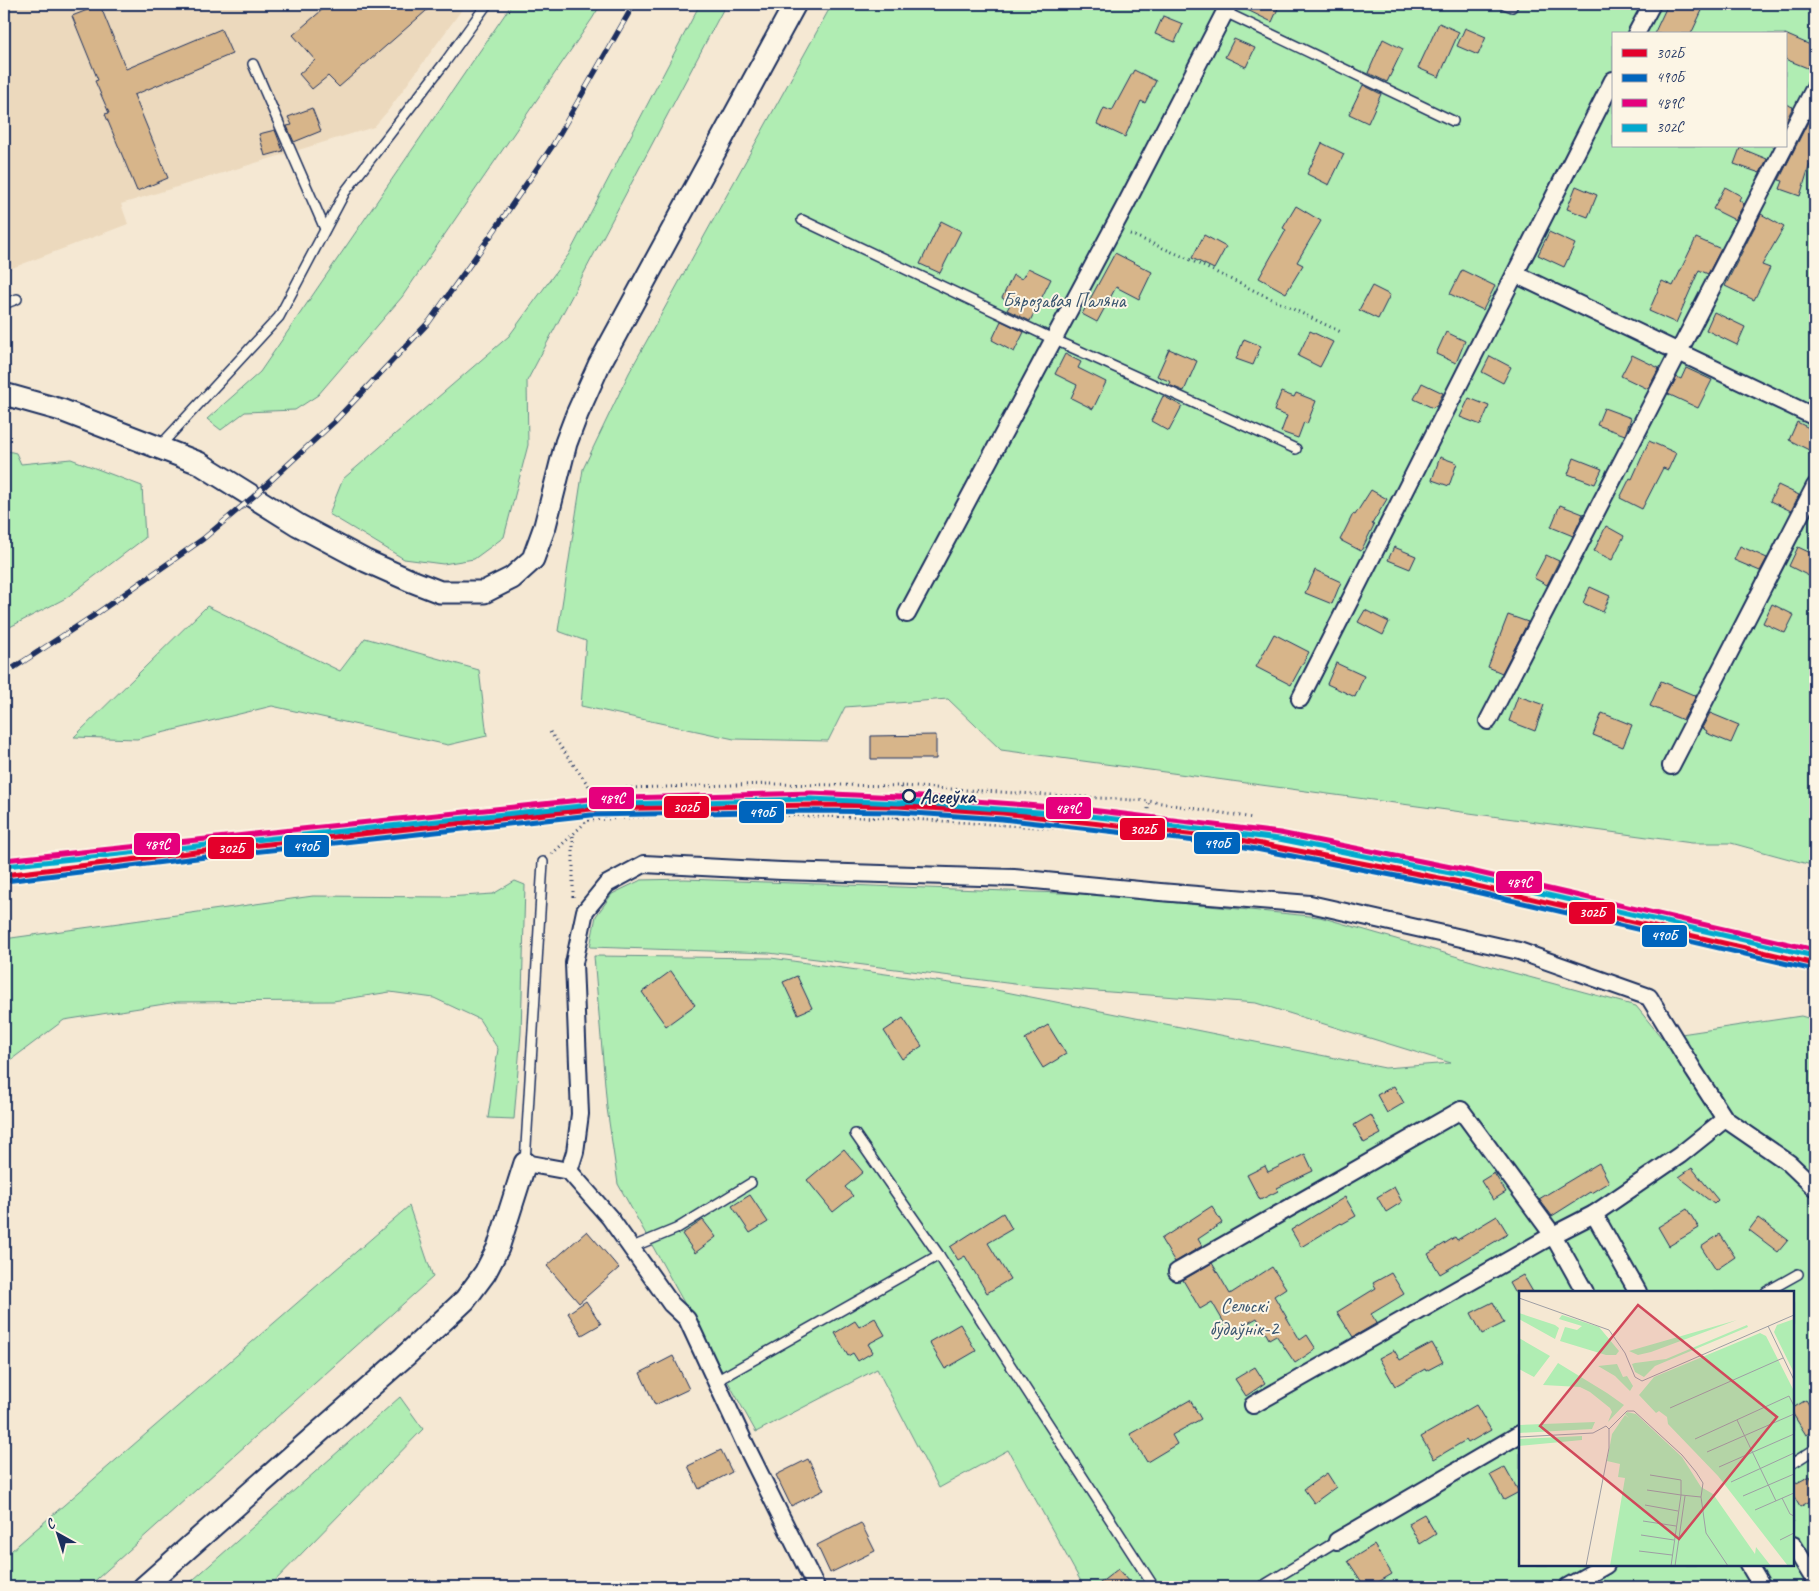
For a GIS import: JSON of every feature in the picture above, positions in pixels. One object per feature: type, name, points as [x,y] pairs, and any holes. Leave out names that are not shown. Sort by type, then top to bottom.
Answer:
[{"type":"street","points":[[4,394],[61,410],[200,464],[298,526],[366,561],[409,580],[440,592],[484,592],[512,578],[533,558],[540,542],[566,443],[599,365],[795,4]]},
{"type":"street","points":[[1637,32],[1652,4]]},
{"type":"street","points":[[907,614],[1227,8]]},
{"type":"street","points":[[1300,698],[1612,82]]},
{"type":"street","points":[[1786,144],[1815,87]]},
{"type":"street","points":[[1488,721],[1784,148]]},
{"type":"street","points":[[1515,274],[1815,417]]},
{"type":"street","points":[[1671,766],[1815,486]]},
{"type":"street","points":[[569,1171],[575,1152],[580,1114],[574,963],[585,911],[607,884],[644,864],[782,871],[1014,878],[1310,904],[1519,951],[1649,997],[1725,1118],[1789,1163],[1815,1188]]},
{"type":"street","points":[[1177,1272],[1461,1110],[1553,1235],[1585,1291]]},
{"type":"street","points":[[1253,1405],[1553,1235],[1594,1214],[1680,1155],[1725,1118]]},
{"type":"street","points":[[144,1587],[404,1357],[465,1300],[485,1273],[498,1248],[525,1162],[569,1171],[610,1218],[671,1304],[687,1319],[816,1587]]},
{"type":"street","points":[[1594,1214],[1637,1291]]},
{"type":"street","points":[[1336,1541],[1519,1435]]},
{"type":"street","points":[[1794,1547],[1815,1581]]},
{"type":"street","points":[[1567,1587],[1604,1566]]},
{"type":"street","points":[[1750,1566],[1762,1587]]},
{"type":"lane","points":[[159,448],[279,317],[345,192],[446,61],[486,4]]},
{"type":"lane","points":[[1227,8],[1452,121]]},
{"type":"lane","points":[[254,64],[326,230]]},
{"type":"lane","points":[[802,220],[1053,339],[1296,449]]},
{"type":"lane","points":[[4,304],[17,300]]},
{"type":"lane","points":[[525,1162],[543,862]]},
{"type":"lane","points":[[855,1134],[939,1255],[1154,1587]]},
{"type":"lane","points":[[630,1248],[676,1229],[751,1183]]},
{"type":"lane","points":[[716,1381],[939,1255]]},
{"type":"lane","points":[[1768,1291],[1798,1274]]},
{"type":"lane","points":[[1794,1462],[1815,1449]]},
{"type":"lane","points":[[1261,1587],[1336,1541]]},
{"type":"path","points":[[1113,226],[1184,257],[1343,333]]},
{"type":"path","points":[[543,862],[588,820],[591,809],[591,789],[550,732]]},
{"type":"path","points":[[591,789],[770,784],[900,786],[1149,802],[1253,818]]},
{"type":"path","points":[[897,818],[900,786]]},
{"type":"path","points":[[1145,834],[1149,802]]},
{"type":"path","points":[[588,820],[662,816],[772,815],[897,818],[1145,834],[1244,849]]},
{"type":"shaded area","points":[[4,4],[466,4],[374,127],[121,204],[128,224],[4,271]]},
{"type":"green space","points":[[512,4],[601,4],[402,297],[318,395],[295,410],[245,412],[221,430],[207,419],[260,372]]},
{"type":"green space","points":[[700,4],[726,4],[527,381],[528,445],[504,537],[474,559],[443,564],[404,559],[329,514],[343,479],[509,336],[569,254]]},
{"type":"green space","name":"Бярозавая Паляна","points":[[832,4],[1815,4],[1815,866],[1731,843],[1692,843],[1001,750],[948,699],[845,707],[828,741],[734,739],[581,706],[586,641],[558,631],[583,469],[629,373]]},
{"type":"green space","points":[[4,450],[16,453],[21,464],[71,459],[142,486],[145,538],[66,598],[4,630]]},
{"type":"green space","points":[[207,606],[340,671],[365,638],[479,670],[487,736],[448,745],[272,706],[137,739],[74,737]]},
{"type":"green space","name":"Сельскі будаўнік-2","points":[[685,879],[1087,894],[1320,917],[1636,1006],[1661,1037],[1801,1016],[1815,1020],[1815,1587],[1084,1587],[1008,1450],[939,1488],[877,1369],[756,1432],[618,1184],[607,1108],[594,956],[771,958],[986,988],[1385,1068],[1451,1063],[1256,1003],[1030,986],[769,953],[590,947],[596,916],[612,894],[641,880]]},
{"type":"green space","points":[[515,881],[525,885],[521,1033],[514,1119],[488,1118],[498,1049],[479,1019],[434,998],[390,992],[333,1001],[177,1002],[64,1020],[4,1065],[4,939],[313,896],[447,897],[493,894]]},
{"type":"green space","points":[[409,1206],[433,1277],[88,1587],[4,1587],[4,1557]]},
{"type":"green space","points":[[400,1397],[423,1429],[269,1587],[185,1587]]},
{"type":"building","points":[[329,4],[434,4],[339,87],[328,76],[312,89],[299,74],[315,60],[293,35]]},
{"type":"building","points":[[1239,4],[1280,4],[1272,22],[1239,6]]},
{"type":"building","points":[[1668,4],[1705,4],[1692,32],[1655,32]]},
{"type":"building","points":[[100,5],[126,69],[221,29],[232,54],[134,95],[168,178],[137,191],[105,114],[109,113],[95,81],[98,80],[72,16]]},
{"type":"building","points":[[1163,16],[1183,24],[1175,42],[1155,34]]},
{"type":"building","points":[[1439,23],[1459,32],[1439,77],[1418,68]]},
{"type":"building","points":[[1465,28],[1486,37],[1478,55],[1457,46]]},
{"type":"building","points":[[1786,34],[1815,47],[1815,57],[1810,69],[1786,59]]},
{"type":"building","points":[[1234,39],[1255,48],[1246,67],[1225,57]]},
{"type":"building","points":[[1383,39],[1403,49],[1387,82],[1368,73]]},
{"type":"building","points":[[1134,70],[1156,81],[1145,103],[1141,101],[1125,137],[1097,124],[1104,108],[1112,111]]},
{"type":"building","points":[[1363,85],[1381,94],[1368,123],[1349,114]]},
{"type":"building","points":[[1786,104],[1793,107],[1786,121]]},
{"type":"building","points":[[312,108],[321,131],[294,142],[287,126],[292,125],[288,117]]},
{"type":"building","points":[[1811,116],[1815,118],[1815,148],[1800,196],[1780,189],[1783,181],[1779,180]]},
{"type":"building","points":[[275,130],[283,151],[265,156],[259,134]]},
{"type":"building","points":[[1322,143],[1344,154],[1329,185],[1307,174]]},
{"type":"building","points":[[1740,148],[1767,159],[1760,173],[1734,164]]},
{"type":"building","points":[[1576,186],[1597,195],[1588,217],[1567,209]]},
{"type":"building","points":[[1725,187],[1741,196],[1739,200],[1744,204],[1735,220],[1713,209]]},
{"type":"building","points":[[1296,206],[1321,221],[1297,262],[1303,265],[1286,293],[1259,278],[1286,230],[1283,228]]},
{"type":"building","points":[[1761,214],[1784,227],[1762,265],[1770,268],[1754,300],[1725,286]]},
{"type":"building","points":[[941,221],[961,231],[940,273],[920,264]]},
{"type":"building","points":[[1549,232],[1575,244],[1564,267],[1538,255]]},
{"type":"building","points":[[1204,235],[1226,247],[1214,269],[1192,258]]},
{"type":"building","points":[[1696,238],[1721,249],[1708,274],[1699,270],[1676,323],[1649,311],[1662,281],[1673,286]]},
{"type":"building","points":[[1115,253],[1152,272],[1139,299],[1116,287],[1097,322],[1082,314]]},
{"type":"building","points":[[1028,268],[1051,279],[1030,321],[1007,310],[1011,303],[1002,298],[1013,275],[1022,279]]},
{"type":"building","points":[[1462,270],[1495,286],[1483,310],[1450,294]]},
{"type":"building","points":[[1372,286],[1390,295],[1378,319],[1359,310]]},
{"type":"building","points":[[1714,312],[1745,327],[1737,345],[1706,330]]},
{"type":"building","points":[[1001,321],[1024,332],[1014,352],[992,340]]},
{"type":"building","points":[[1310,331],[1333,342],[1320,367],[1298,356]]},
{"type":"building","points":[[1446,332],[1465,341],[1456,363],[1436,354]]},
{"type":"building","points":[[1244,339],[1261,346],[1253,365],[1236,359]]},
{"type":"building","points":[[1169,349],[1197,361],[1184,391],[1169,385],[1171,382],[1157,376]]},
{"type":"building","points":[[1065,354],[1081,362],[1078,368],[1106,382],[1093,409],[1071,398],[1077,385],[1055,374]]},
{"type":"building","points":[[1632,355],[1659,368],[1648,389],[1621,376]]},
{"type":"building","points":[[1490,356],[1511,367],[1503,383],[1482,372]]},
{"type":"building","points":[[1686,368],[1712,380],[1698,408],[1668,394],[1677,377],[1681,379]]},
{"type":"building","points":[[1422,383],[1443,393],[1436,407],[1434,406],[1433,408],[1414,399]]},
{"type":"building","points":[[1281,392],[1294,397],[1296,393],[1316,401],[1307,424],[1304,422],[1298,438],[1281,432],[1287,416],[1274,411]]},
{"type":"building","points":[[1163,396],[1182,406],[1169,431],[1151,421]]},
{"type":"building","points":[[1469,398],[1489,406],[1481,425],[1460,417]]},
{"type":"building","points":[[1604,408],[1631,418],[1625,435],[1597,425]]},
{"type":"building","points":[[1797,422],[1815,431],[1815,453],[1789,440]]},
{"type":"building","points":[[1649,441],[1676,453],[1668,470],[1663,468],[1642,509],[1620,498],[1630,478],[1632,479]]},
{"type":"building","points":[[1440,457],[1457,463],[1449,486],[1432,480]]},
{"type":"building","points":[[1574,458],[1602,469],[1595,484],[1568,474]]},
{"type":"building","points":[[1778,485],[1799,495],[1791,511],[1770,501]]},
{"type":"building","points":[[1371,490],[1387,499],[1372,524],[1374,525],[1361,551],[1340,540],[1353,514],[1355,515]]},
{"type":"building","points":[[1560,505],[1583,514],[1573,536],[1551,527]]},
{"type":"building","points":[[1606,526],[1624,536],[1612,560],[1594,551]]},
{"type":"building","points":[[1740,546],[1767,558],[1760,571],[1734,560]]},
{"type":"building","points":[[1394,547],[1416,556],[1410,569],[1388,560]]},
{"type":"building","points":[[1798,547],[1815,555],[1815,568],[1811,577],[1789,566]]},
{"type":"building","points":[[1546,555],[1559,561],[1547,585],[1534,578]]},
{"type":"building","points":[[1315,570],[1341,582],[1332,604],[1305,593]]},
{"type":"building","points":[[1590,587],[1610,596],[1603,612],[1583,603]]},
{"type":"building","points":[[1772,604],[1794,615],[1785,633],[1763,623]]},
{"type":"building","points":[[1365,610],[1389,622],[1383,635],[1358,622]]},
{"type":"building","points":[[1508,615],[1528,622],[1502,673],[1488,667]]},
{"type":"building","points":[[1274,634],[1309,652],[1291,685],[1256,667]]},
{"type":"building","points":[[1336,663],[1364,676],[1355,697],[1327,684]]},
{"type":"building","points":[[1661,681],[1696,696],[1683,720],[1650,706]]},
{"type":"building","points":[[1518,696],[1544,705],[1535,731],[1509,721]]},
{"type":"building","points":[[1602,713],[1632,725],[1623,747],[1593,735]]},
{"type":"building","points":[[1710,713],[1739,725],[1731,743],[1706,733],[1707,731],[1702,728]]},
{"type":"building","points":[[936,735],[936,759],[871,759],[871,736]]},
{"type":"building","points":[[671,971],[695,1005],[666,1026],[642,992]]},
{"type":"building","points":[[797,976],[812,1008],[798,1014],[783,982]]},
{"type":"building","points":[[903,1018],[922,1046],[902,1059],[884,1031]]},
{"type":"building","points":[[1048,1025],[1066,1054],[1043,1068],[1025,1039]]},
{"type":"building","points":[[1394,1086],[1404,1103],[1387,1113],[1377,1095]]},
{"type":"building","points":[[1371,1115],[1381,1134],[1364,1143],[1354,1125]]},
{"type":"building","points":[[844,1149],[863,1172],[845,1187],[853,1196],[833,1212],[807,1180]]},
{"type":"building","points":[[1305,1154],[1313,1171],[1277,1188],[1278,1191],[1260,1200],[1247,1175],[1265,1166],[1268,1172]]},
{"type":"building","points":[[1599,1163],[1609,1182],[1552,1216],[1539,1199]]},
{"type":"building","points":[[1692,1168],[1718,1200],[1714,1204],[1679,1177]]},
{"type":"building","points":[[1494,1173],[1506,1192],[1493,1200],[1481,1181]]},
{"type":"building","points":[[1394,1187],[1402,1202],[1386,1212],[1377,1197]]},
{"type":"building","points":[[750,1195],[768,1222],[750,1233],[732,1206]]},
{"type":"building","points":[[1345,1197],[1356,1216],[1301,1247],[1291,1230]]},
{"type":"building","points":[[1212,1206],[1222,1223],[1198,1239],[1202,1246],[1175,1262],[1161,1239]]},
{"type":"building","points":[[1687,1209],[1699,1228],[1669,1246],[1658,1227]]},
{"type":"building","points":[[1003,1213],[1012,1229],[988,1243],[1010,1279],[987,1293],[965,1256],[958,1260],[950,1247]]},
{"type":"building","points":[[1497,1216],[1508,1234],[1440,1274],[1428,1254],[1455,1237],[1457,1240]]},
{"type":"building","points":[[1758,1218],[1788,1240],[1778,1252],[1749,1230]]},
{"type":"building","points":[[703,1220],[716,1237],[695,1253],[682,1234]]},
{"type":"building","points":[[587,1231],[619,1268],[579,1303],[547,1266]]},
{"type":"building","points":[[1720,1234],[1735,1257],[1716,1270],[1701,1247]]},
{"type":"building","points":[[1212,1263],[1230,1294],[1272,1267],[1286,1288],[1274,1296],[1300,1340],[1307,1335],[1316,1349],[1295,1363],[1276,1335],[1269,1339],[1257,1318],[1230,1333],[1212,1302],[1200,1309],[1183,1280]]},
{"type":"building","points":[[1391,1273],[1404,1294],[1371,1314],[1377,1323],[1353,1337],[1337,1312],[1376,1288],[1373,1283]]},
{"type":"building","points":[[1523,1275],[1532,1291],[1514,1292],[1509,1283]]},
{"type":"building","points":[[586,1301],[601,1324],[582,1335],[568,1313]]},
{"type":"building","points":[[1493,1302],[1504,1323],[1482,1334],[1471,1313]]},
{"type":"building","points":[[875,1318],[885,1335],[868,1344],[873,1352],[858,1361],[853,1353],[848,1356],[835,1333],[855,1321],[859,1327]]},
{"type":"building","points":[[960,1324],[976,1351],[945,1369],[929,1342]]},
{"type":"building","points":[[1432,1343],[1443,1362],[1426,1371],[1425,1369],[1395,1386],[1379,1358],[1394,1350],[1400,1360]]},
{"type":"building","points":[[673,1356],[689,1389],[655,1405],[640,1373]]},
{"type":"building","points":[[1255,1367],[1265,1383],[1246,1396],[1235,1379]]},
{"type":"building","points":[[1190,1400],[1201,1419],[1172,1435],[1177,1444],[1147,1462],[1130,1434]]},
{"type":"building","points":[[1806,1400],[1815,1414],[1815,1429],[1806,1435],[1794,1416],[1794,1407]]},
{"type":"building","points":[[1476,1405],[1491,1430],[1468,1443],[1466,1440],[1434,1459],[1421,1437]]},
{"type":"building","points":[[721,1450],[732,1472],[699,1489],[688,1466]]},
{"type":"building","points":[[808,1459],[824,1490],[791,1506],[776,1475]]},
{"type":"building","points":[[1505,1467],[1519,1492],[1504,1500],[1490,1475]]},
{"type":"building","points":[[1327,1473],[1336,1487],[1314,1503],[1304,1489]]},
{"type":"building","points":[[1810,1476],[1815,1486],[1815,1498],[1800,1507],[1794,1497],[1794,1484]]},
{"type":"building","points":[[1424,1514],[1436,1534],[1420,1544],[1408,1523]]},
{"type":"building","points":[[861,1523],[875,1551],[830,1573],[817,1545]]},
{"type":"building","points":[[1374,1545],[1392,1574],[1370,1587],[1365,1587],[1348,1561]]},
{"type":"building","points":[[1118,1569],[1133,1587],[1095,1587]]},
{"type":"railway","points":[[4,674],[93,616],[203,539],[253,497],[334,422],[429,322],[553,145],[634,4]]},
{"type":"transit line","name":"489С","points":[[4,860],[590,799],[811,793],[909,796],[1091,810],[1280,833],[1471,871],[1815,950]]},
{"type":"transit line","name":"302С","points":[[5,866],[590,805],[811,799],[909,802],[1090,816],[1279,839],[1470,877],[1814,956]]},
{"type":"transit line","name":"302Б","points":[[4,875],[591,809],[813,805],[898,806],[1003,813],[1241,840],[1455,881],[1815,964]]},
{"type":"transit line","name":"490Б","points":[[5,881],[591,815],[813,811],[898,812],[1002,819],[1240,846],[1454,887],[1814,970]]},
{"type":"place","name":"Асееўка","points":[[909,796]]}]
